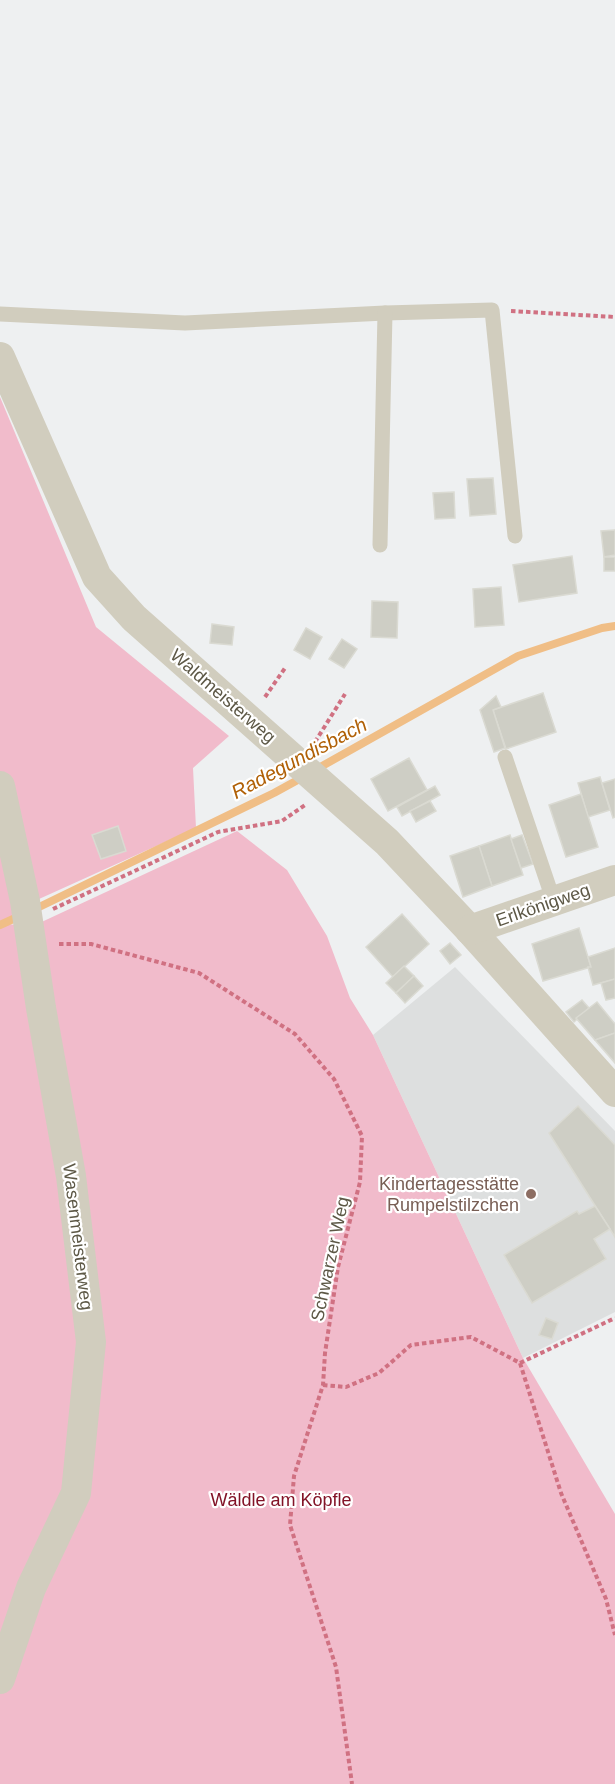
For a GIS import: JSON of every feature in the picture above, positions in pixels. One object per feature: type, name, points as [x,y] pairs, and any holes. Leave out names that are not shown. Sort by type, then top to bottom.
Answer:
[{"type":"street","name":"Waldmeisterweg","points":[[0,357],[97,577],[134,618],[387,842],[471,930],[614,1089]]},
{"type":"street","name":"Wasenmeisterweg","points":[[0,786],[28,925],[71,1176],[91,1342],[76,1493],[31,1588],[0,1679]]},
{"type":"street","name":"Erlkönigweg","points":[[471,930],[615,880]]},
{"type":"lane","points":[[0,314],[185,322],[492,310],[515,536]]},
{"type":"lane","points":[[380,545],[385,313]]},
{"type":"lane","points":[[505,757],[554,902]]},
{"type":"path","points":[[492,310],[615,317]]},
{"type":"path","points":[[249,719],[285,668]]},
{"type":"path","points":[[301,765],[345,694]]},
{"type":"path","points":[[28,925],[49,911],[218,832],[282,821],[306,804],[325,786]]},
{"type":"path","name":"Schwarzer Weg","points":[[28,925],[199,973],[295,1034],[334,1079],[362,1136],[360,1182],[338,1267],[325,1353],[323,1385],[294,1476],[290,1525],[336,1667],[352,1784]]},
{"type":"path","points":[[520,1363],[615,1318]]},
{"type":"path","points":[[323,1385],[346,1387],[379,1372],[411,1345],[471,1337],[520,1363],[561,1492],[606,1599],[615,1635]]},
{"type":"shaded area","name":"Kindertagesstätte Rumpelstilzchen","points":[[455,967],[615,1131],[615,1312],[523,1358],[373,1035]]},
{"type":"green space","name":"Wäldle am Köpfle","points":[[0,397],[96,627],[229,736],[193,768],[196,828],[28,904],[5,924],[33,926],[237,831],[287,870],[327,936],[350,998],[373,1035],[523,1358],[615,1514],[615,1784],[0,1784]]},
{"type":"building","points":[[493,478],[496,514],[470,516],[467,479]]},
{"type":"building","points":[[454,492],[455,518],[435,519],[433,493]]},
{"type":"building","points":[[615,530],[615,555],[604,557],[601,531]]},
{"type":"building","points":[[572,556],[577,593],[519,602],[513,565]]},
{"type":"building","points":[[604,557],[615,557],[615,571],[604,571]]},
{"type":"building","points":[[501,587],[504,625],[475,627],[473,589]]},
{"type":"building","points":[[372,601],[398,602],[397,638],[371,637]]},
{"type":"building","points":[[212,624],[234,627],[232,645],[210,643]]},
{"type":"building","points":[[306,628],[322,637],[310,659],[294,650]]},
{"type":"building","points":[[342,639],[357,649],[344,668],[329,659]]},
{"type":"building","points":[[543,693],[556,732],[506,749],[493,710]]},
{"type":"building","points":[[496,696],[501,707],[493,710],[505,748],[494,752],[480,710]]},
{"type":"building","points":[[409,758],[427,790],[388,811],[371,779]]},
{"type":"building","points":[[600,777],[610,810],[588,817],[578,783]]},
{"type":"building","points":[[615,779],[615,817],[613,818],[602,783]]},
{"type":"building","points":[[435,786],[440,795],[402,816],[397,807]]},
{"type":"building","points":[[581,794],[598,847],[566,857],[549,805]]},
{"type":"building","points":[[430,801],[436,811],[416,822],[410,811]]},
{"type":"building","points":[[118,826],[126,851],[101,859],[92,835]]},
{"type":"building","points":[[510,835],[523,875],[492,886],[479,846]]},
{"type":"building","points":[[522,835],[533,864],[521,868],[511,839]]},
{"type":"building","points":[[479,846],[492,886],[463,897],[450,856]]},
{"type":"building","points":[[402,914],[429,944],[393,977],[366,947]]},
{"type":"building","points":[[579,928],[591,967],[543,981],[532,944]]},
{"type":"building","points":[[450,943],[461,955],[450,964],[440,951]]},
{"type":"building","points":[[615,948],[615,979],[593,985],[588,957]]},
{"type":"building","points":[[404,966],[414,976],[396,993],[386,983]]},
{"type":"building","points":[[414,976],[423,986],[405,1003],[396,993]]},
{"type":"building","points":[[615,979],[615,998],[606,1000],[601,983]]},
{"type":"building","points":[[582,1000],[589,1008],[574,1022],[566,1012]]},
{"type":"building","points":[[597,1002],[615,1024],[615,1033],[595,1040],[576,1018]]},
{"type":"building","points":[[615,1033],[615,1063],[595,1040]]},
{"type":"building","points":[[578,1106],[615,1145],[615,1237],[549,1133]]},
{"type":"building","points":[[595,1206],[610,1229],[594,1239],[606,1259],[532,1303],[504,1255],[577,1211],[579,1214]]},
{"type":"building","points":[[546,1318],[558,1323],[552,1339],[539,1335]]},
{"type":"waterway","name":"Radegundisbach","points":[[315,770],[518,656],[602,628],[615,626]]},
{"type":"waterway","name":"Radegundisbach","points":[[33,910],[305,776]]},
{"type":"waterway","name":"Radegundisbach","points":[[0,925],[22,915]]},
{"type":"place","name":"Kindertagesstätte Rumpelstilzchen","points":[[531,1194]]}]
